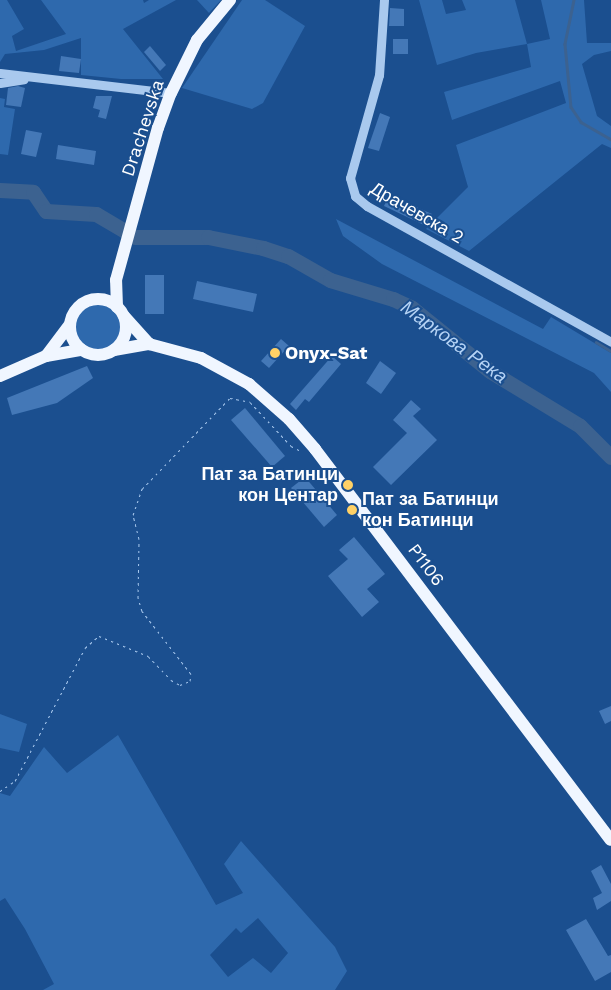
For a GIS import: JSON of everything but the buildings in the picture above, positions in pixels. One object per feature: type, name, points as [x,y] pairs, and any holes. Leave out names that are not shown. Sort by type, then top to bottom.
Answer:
[{"type":"main road","name":"Drachevska","points":[[120,311],[116,280],[147,168],[171,93],[197,40],[230,0]]},
{"type":"main road","name":"Drachevska","points":[[99,299],[116,280]]},
{"type":"main road","points":[[46,356],[70,324],[79,306],[99,299],[120,311],[149,344]]},
{"type":"main road","points":[[114,350],[124,338],[120,311]]},
{"type":"main road","points":[[70,324],[71,336],[81,350]]},
{"type":"main road","points":[[0,376],[46,356],[81,350],[97,356],[114,350],[149,344]]},
{"type":"main road","name":"P1106","points":[[149,344],[201,358],[234,374],[273,404],[316,449],[611,840]]},
{"type":"street","name":"Драчевска 2","points":[[384,0],[379,75],[350,178],[356,196],[366,206],[611,342]]},
{"type":"street","points":[[0,73],[171,93]]},
{"type":"street","points":[[0,83],[34,78]]},
{"type":"path","points":[[0,791],[15,781],[85,648],[100,636],[148,656],[180,685],[190,681],[191,674],[142,611],[138,598],[139,539],[133,515],[142,489],[230,398],[250,402],[291,446],[304,452],[316,449]]},
{"type":"shaded area","points":[[0,0],[7,0],[24,29],[12,36],[16,51],[66,34],[41,0],[143,0],[144,3],[149,0],[176,0],[123,29],[163,79],[121,79],[81,75],[81,38],[44,50],[5,54],[0,62]]},
{"type":"shaded area","points":[[197,0],[221,0],[209,13]]},
{"type":"shaded area","points":[[242,0],[265,0],[305,26],[263,103],[252,109],[182,88]]},
{"type":"shaded area","points":[[419,0],[442,0],[446,14],[466,10],[462,0],[515,0],[527,44],[476,53],[437,65]]},
{"type":"shaded area","points":[[541,0],[584,0],[587,43],[611,43],[611,51],[594,55],[582,64],[597,116],[611,126],[611,148],[602,144],[469,251],[426,229],[468,187],[456,145],[566,103],[560,81],[452,120],[444,92],[531,67],[527,44],[550,39]]},
{"type":"shaded area","points":[[0,98],[5,99],[4,107],[15,109],[8,155],[0,154]]},
{"type":"shaded area","points":[[336,219],[543,329],[551,317],[611,353],[611,392],[594,373],[382,264],[343,236]]},
{"type":"shaded area","points":[[93,304],[103,304],[115,311],[122,323],[122,333],[115,345],[103,352],[93,352],[85,348],[78,341],[74,333],[74,323],[78,315],[85,308]]},
{"type":"shaded area","points":[[0,714],[27,724],[19,752],[0,748]]},
{"type":"shaded area","points":[[118,735],[216,905],[243,893],[224,864],[241,841],[335,947],[347,971],[335,990],[43,990],[54,984],[25,929],[5,898],[0,901],[0,793],[10,796],[44,747],[67,773]],"holes":[[[258,918],[288,953],[271,973],[253,958],[228,977],[210,955],[236,928],[241,933]]]},
{"type":"waterway","points":[[574,0],[565,44],[571,107],[581,122],[611,139]]},
{"type":"waterway","name":"Маркова Река","points":[[0,190],[33,192],[46,211],[96,214],[135,237],[208,237],[263,248],[288,256],[330,280],[393,299],[412,308],[490,371],[580,426],[611,457]]},
{"type":"waterway","points":[[596,342],[611,351]]},
{"type":"place","name":"Onyx-Sat","points":[[275,353]]},
{"type":"place","name":"Пат за Батинци кон Центар","points":[[348,485]]},
{"type":"place","name":"Пат за Батинци кон Батинци","points":[[352,510]]}]
